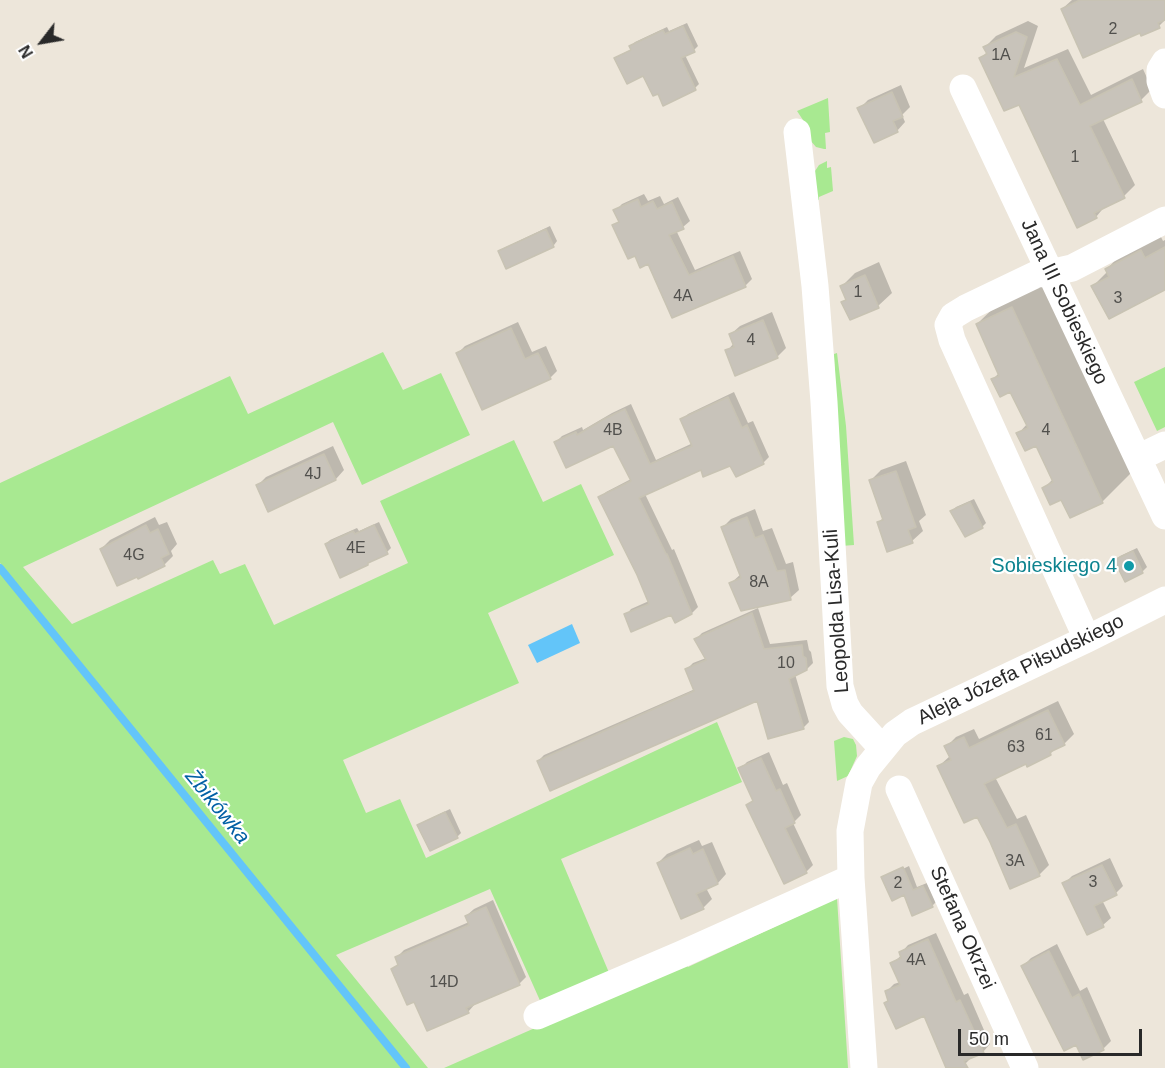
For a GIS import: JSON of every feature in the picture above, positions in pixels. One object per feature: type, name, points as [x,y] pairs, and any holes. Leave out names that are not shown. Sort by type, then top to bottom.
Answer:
[{"type":"street","points":[[1165,62],[1160,70],[1160,81],[1165,94]]},
{"type":"street","name":"Jana III Sobieskiego","points":[[963,88],[1165,516]]},
{"type":"street","name":"Leopolda Lisa-Kuli","points":[[797,132],[815,286],[840,686],[850,714],[882,748]]},
{"type":"street","points":[[1087,639],[952,340],[948,325],[953,316],[966,308],[1037,274],[1072,268],[1165,220]]},
{"type":"street","points":[[1138,458],[1165,445]]},
{"type":"street","name":"Aleja Józefa Piłsudskiego","points":[[882,748],[895,734],[912,722],[1165,600]]},
{"type":"street","points":[[864,1068],[850,831],[859,783],[868,766],[882,748]]},
{"type":"street","name":"Stefana Okrzei","points":[[898,789],[1024,1068]]},
{"type":"street","points":[[537,1016],[851,878]]},
{"type":"green space","points":[[828,98],[830,132],[825,133],[826,149],[824,149],[816,147],[810,140],[797,111]]},
{"type":"green space","points":[[827,161],[827,168],[831,167],[833,191],[819,197],[819,200],[812,199],[813,174],[819,165]]},
{"type":"green space","points":[[383,352],[403,390],[441,373],[470,435],[362,485],[333,422],[23,567],[72,624],[213,560],[220,574],[245,564],[274,625],[408,563],[380,501],[514,440],[543,502],[581,484],[614,555],[488,613],[519,683],[343,760],[366,813],[400,799],[426,858],[717,722],[742,782],[561,859],[610,975],[542,1005],[490,889],[336,955],[428,1068],[409,1068],[0,563],[0,483],[230,376],[248,414]]},
{"type":"green space","points":[[837,353],[846,426],[854,545],[841,546],[834,354]]},
{"type":"green space","points":[[1165,367],[1165,427],[1157,431],[1134,382]]},
{"type":"green space","points":[[0,573],[84,675],[402,1068],[0,1068]]},
{"type":"green space","points":[[844,737],[853,739],[857,756],[848,776],[837,781],[834,741]]},
{"type":"green space","points":[[837,898],[848,1068],[444,1068],[685,962],[688,967]]},
{"type":"water","points":[[572,624],[580,643],[537,663],[528,645]]},
{"type":"building","points":[[1080,0],[1165,0],[1165,20],[1158,23],[1160,28],[1141,36],[1140,33],[1083,58],[1061,9]]},
{"type":"building","points":[[683,26],[695,52],[681,58],[696,90],[663,106],[658,94],[653,96],[643,76],[627,84],[614,58],[631,50],[629,46],[663,30],[665,34]]},
{"type":"building","points":[[1016,32],[1027,37],[1014,77],[1057,59],[1080,105],[1132,79],[1142,102],[1090,126],[1125,198],[1094,213],[1097,218],[1077,228],[1019,105],[1004,111],[979,58],[987,54],[983,47]]},
{"type":"building","points":[[892,92],[903,117],[893,121],[898,132],[874,143],[857,108]]},
{"type":"building","points":[[638,199],[641,207],[653,201],[657,209],[672,202],[684,229],[669,235],[689,275],[733,256],[746,287],[672,318],[648,264],[640,268],[635,256],[628,259],[612,225],[619,222],[613,210]]},
{"type":"building","points":[[546,229],[554,247],[506,269],[498,251]]},
{"type":"building","points":[[1165,247],[1165,290],[1109,319],[1091,286],[1109,277],[1105,269],[1141,250],[1145,258]]},
{"type":"building","points":[[865,275],[879,308],[850,320],[841,302],[846,300],[840,286]]},
{"type":"building","points":[[1012,307],[1103,503],[1070,518],[1061,500],[1050,505],[1042,488],[1053,482],[1036,446],[1025,451],[1016,433],[1028,428],[1010,392],[1000,397],[991,379],[999,376],[976,324]]},
{"type":"building","points":[[763,320],[778,358],[735,376],[725,350],[734,347],[729,334]]},
{"type":"building","points":[[511,328],[525,359],[538,353],[551,379],[482,410],[456,353]]},
{"type":"building","points":[[728,397],[742,428],[747,425],[764,464],[736,477],[730,466],[703,477],[701,470],[639,498],[667,554],[692,614],[675,623],[671,615],[631,632],[624,614],[649,604],[598,497],[631,481],[613,446],[566,468],[554,442],[576,432],[577,435],[625,409],[650,464],[692,446],[680,419]]},
{"type":"building","points":[[324,454],[336,480],[268,512],[256,485]]},
{"type":"building","points":[[896,471],[916,527],[908,530],[913,543],[887,552],[877,522],[883,520],[869,480]]},
{"type":"building","points":[[970,502],[983,528],[965,537],[950,511]]},
{"type":"building","points":[[747,517],[755,538],[763,535],[777,571],[785,570],[791,600],[741,611],[729,583],[741,578],[721,527]]},
{"type":"building","points":[[146,525],[150,533],[158,529],[169,554],[161,558],[165,566],[117,586],[100,549]]},
{"type":"building","points":[[374,525],[388,554],[340,578],[325,544],[353,531],[355,534]]},
{"type":"building","name":"Sobieskiego 4","points":[[1133,551],[1143,573],[1125,582],[1114,560]]},
{"type":"building","points":[[752,613],[764,649],[802,645],[807,670],[789,679],[804,729],[768,739],[757,701],[550,791],[537,761],[694,691],[685,669],[706,660],[694,639]]},
{"type":"building","points":[[1048,710],[1065,745],[1027,767],[1026,764],[984,784],[1007,828],[1016,824],[1040,876],[1010,889],[977,817],[964,823],[937,766],[951,760],[944,746],[964,737],[969,748]]},
{"type":"building","points":[[761,758],[776,791],[780,789],[795,823],[785,828],[807,873],[784,884],[746,805],[753,801],[738,768]]},
{"type":"building","points":[[445,812],[458,838],[430,851],[417,825]]},
{"type":"building","points":[[690,848],[693,854],[703,849],[718,884],[696,894],[704,909],[681,919],[657,863]]},
{"type":"building","points":[[1102,865],[1117,895],[1094,906],[1104,927],[1087,935],[1062,883]]},
{"type":"building","points":[[903,867],[913,890],[923,886],[933,907],[912,916],[904,895],[892,901],[881,877]]},
{"type":"building","points":[[486,907],[520,985],[466,1008],[469,1013],[427,1031],[414,1002],[407,1005],[391,969],[398,965],[395,957],[469,925],[465,916]]},
{"type":"building","points":[[928,939],[956,1002],[960,1000],[984,1053],[964,1061],[968,1068],[946,1068],[924,1016],[896,1029],[884,1003],[888,1001],[885,991],[900,985],[890,963],[901,958],[899,952]]},
{"type":"building","points":[[1049,951],[1072,998],[1079,994],[1104,1050],[1083,1060],[1076,1045],[1064,1051],[1021,966]]},
{"type":"waterway","name":"Żbikówka","points":[[0,568],[406,1068]]},
{"type":"place","name":"Sobieskiego 4","points":[[1129,566]]}]
